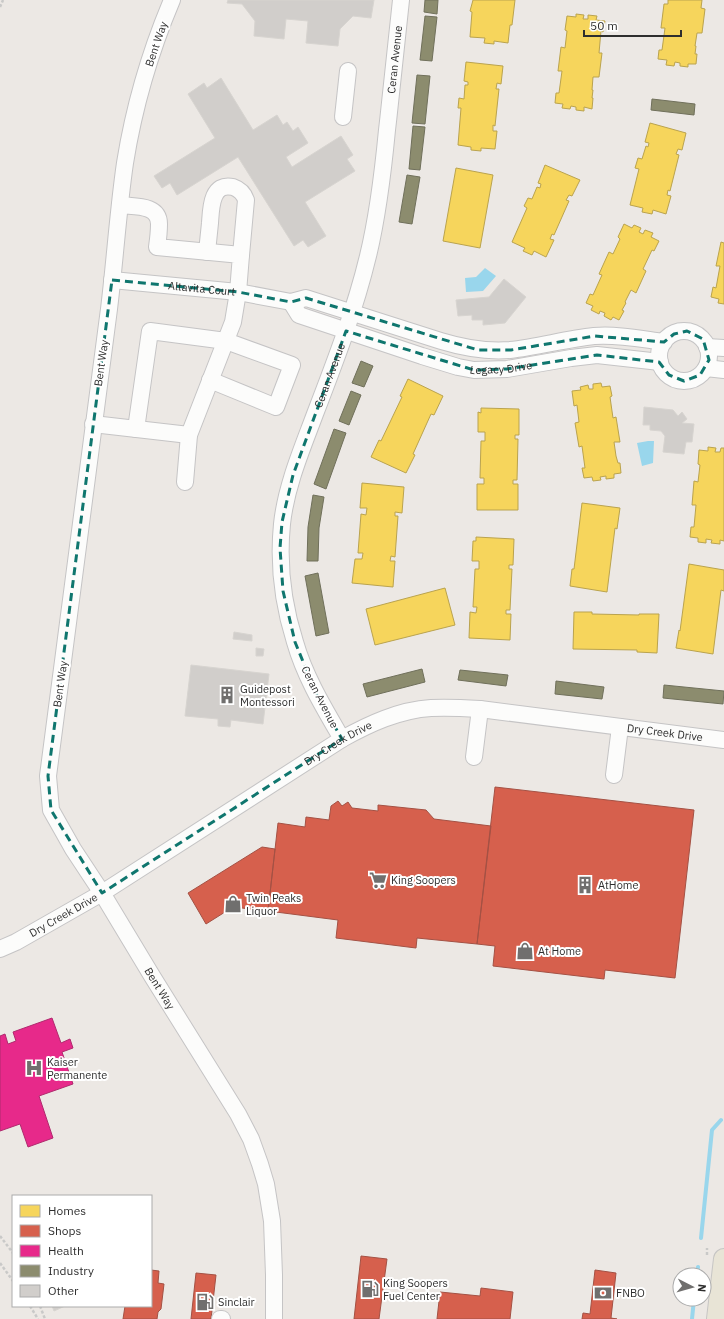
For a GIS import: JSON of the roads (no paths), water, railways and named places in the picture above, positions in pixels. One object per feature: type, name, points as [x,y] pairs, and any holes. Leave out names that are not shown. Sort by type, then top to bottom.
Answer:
[{"type":"main road","points":[[715,1257],[717,1319]]},
{"type":"street","name":"Bent Way","points":[[172,0],[156,40],[141,90],[125,163],[112,280],[48,776],[51,810],[73,849],[102,893],[238,1114],[251,1139],[264,1177],[271,1214],[274,1275],[274,1319]]},
{"type":"street","name":"Ceran Avenue","points":[[342,739],[318,698],[295,642],[283,591],[280,548],[284,509],[293,475],[346,331],[369,254],[380,190],[401,0]]},
{"type":"street","points":[[343,117],[348,71]]},
{"type":"street","points":[[185,482],[189,435],[233,322],[238,292],[246,200],[244,195],[239,190],[230,186],[218,191],[212,199],[207,252]]},
{"type":"street","points":[[120,205],[149,209],[156,215],[159,224],[157,247],[241,255]]},
{"type":"street","name":"Altavita Court","points":[[112,280],[238,292],[290,302],[306,298],[352,313]]},
{"type":"street","points":[[290,302],[299,315],[346,331]]},
{"type":"street","name":"Legacy Drive","points":[[352,313],[462,348],[478,350],[520,349],[595,336],[664,342]]},
{"type":"street","name":"Legacy Drive","points":[[346,331],[458,367],[474,370],[507,369],[597,355],[660,362]]},
{"type":"street","points":[[687,331],[699,336],[708,347],[709,360],[706,368],[696,378],[680,380],[673,378],[666,373],[660,362],[660,350],[664,342],[674,334],[687,331]]},
{"type":"street","points":[[136,429],[150,332],[226,341],[292,365],[276,407],[210,380]]},
{"type":"street","points":[[708,347],[724,348]]},
{"type":"street","points":[[706,368],[724,370]]},
{"type":"street","points":[[93,424],[189,435]]},
{"type":"street","name":"Dry Creek Drive","points":[[0,949],[16,942],[102,893],[342,739],[361,728],[382,719],[414,710],[448,707],[480,709],[724,740]]},
{"type":"street","points":[[474,757],[480,709]]},
{"type":"street","points":[[614,775],[620,727]]},
{"type":"water","points":[[485,268],[496,276],[483,291],[466,292],[465,278],[476,277]]},
{"type":"water","points":[[654,441],[653,463],[642,466],[637,443]]},
{"type":"waterway","points":[[701,1238],[712,1130],[721,1120]]},
{"type":"waterway","points":[[692,1319],[693,1307]]},
{"type":"place","name":"Guidepost Montessori","points":[[227,695]]},
{"type":"place","name":"King Soopers","points":[[378,880]]},
{"type":"place","name":"AtHome","points":[[585,885]]},
{"type":"place","name":"Twin Peaks Liquor","points":[[233,904]]},
{"type":"place","name":"At Home","points":[[525,951]]},
{"type":"place","name":"Kaiser Permanente","points":[[34,1068]]},
{"type":"place","name":"King Soopers Fuel Center","points":[[370,1289]]},
{"type":"place","name":"FNBO","points":[[603,1293]]},
{"type":"place","name":"Sinclair","points":[[205,1302]]}]
